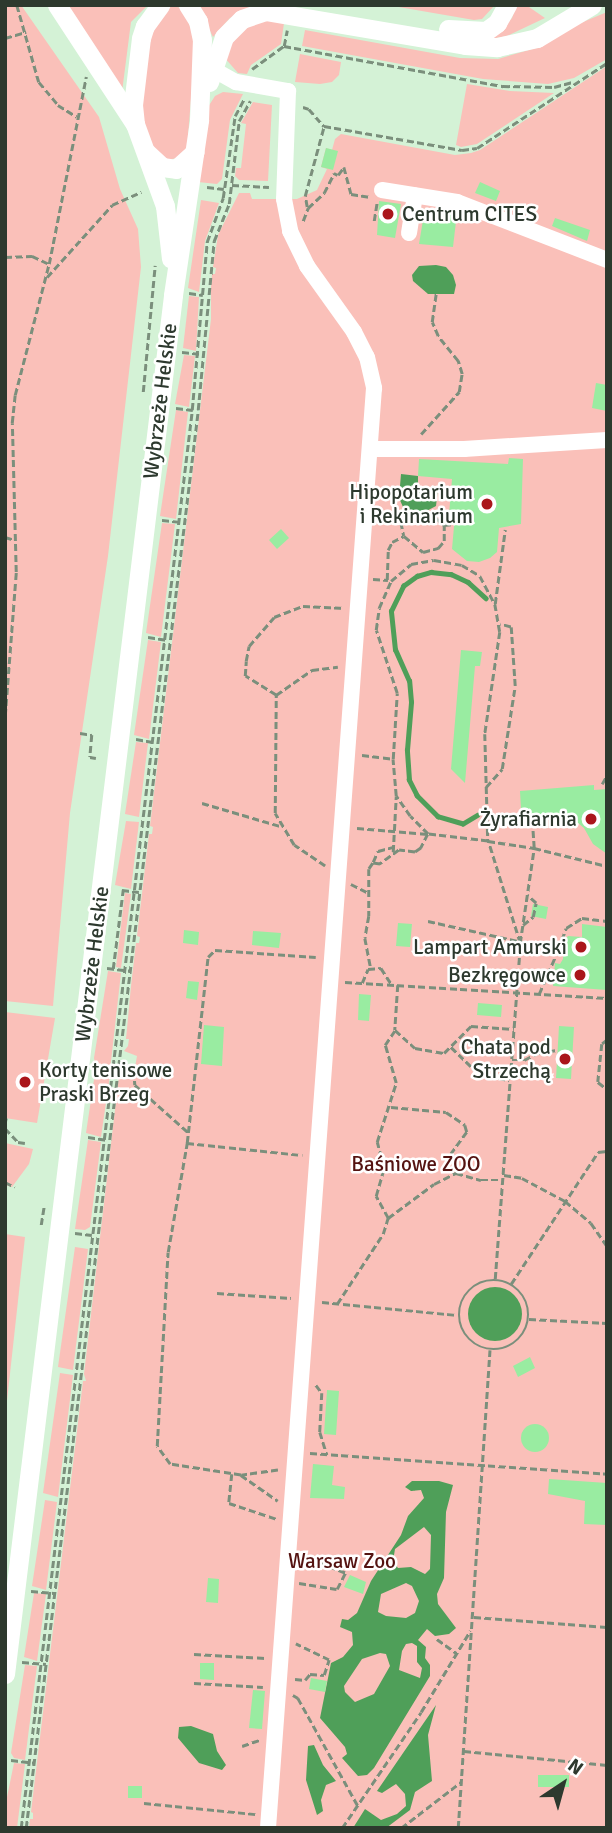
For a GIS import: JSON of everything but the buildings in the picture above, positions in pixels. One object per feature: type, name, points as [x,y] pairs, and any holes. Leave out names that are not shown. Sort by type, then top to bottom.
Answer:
[{"type":"main road","name":"Wybrzeże Helskie","points":[[57,5],[135,124],[169,225],[179,294]]},
{"type":"main road","points":[[135,124],[134,105],[141,37],[145,26],[160,5]]},
{"type":"main road","name":"Wybrzeże Helskie","points":[[5,1674],[199,120],[202,50],[198,21],[188,5]]},
{"type":"main road","points":[[315,5],[471,32],[491,28],[507,5]]},
{"type":"main road","points":[[199,120],[212,68],[224,37],[232,27],[252,14],[265,11],[465,45],[497,47],[537,38],[592,5]]},
{"type":"main road","points":[[146,152],[162,167],[176,169],[195,152]]},
{"type":"street","points":[[202,50],[212,68],[236,82],[288,92],[284,199],[298,248],[354,331],[367,357],[374,388],[343,827],[333,868],[334,961],[297,1460],[287,1507],[281,1659],[286,1683],[268,1821]]},
{"type":"street","points":[[377,195],[415,195],[474,207],[607,260]]},
{"type":"street","points":[[409,233],[415,195]]},
{"type":"street","points":[[370,449],[607,440]]},
{"type":"path","points":[[17,5],[26,32],[30,59],[39,82],[58,105],[78,118]]},
{"type":"path","points":[[284,46],[288,23]]},
{"type":"path","points":[[6,36],[26,32]]},
{"type":"path","points":[[250,74],[253,67],[284,46],[503,86],[554,88],[578,80]]},
{"type":"path","points":[[288,105],[309,108],[324,126],[462,150],[477,148],[607,63]]},
{"type":"path","points":[[5,716],[11,670],[15,540],[12,437],[15,395],[49,264],[84,82]]},
{"type":"path","points":[[21,1828],[192,410],[207,242],[225,189],[234,116],[246,94]]},
{"type":"path","points":[[26,1828],[198,410],[214,241],[229,204],[239,121],[251,99]]},
{"type":"path","points":[[324,126],[305,196],[308,208],[324,193],[334,173],[338,175],[344,167],[351,194],[377,195],[374,221]]},
{"type":"path","points":[[197,186],[225,189]]},
{"type":"path","points":[[45,280],[111,205],[144,191]]},
{"type":"path","points":[[5,257],[32,256],[49,264]]},
{"type":"path","points":[[413,449],[426,425],[458,392],[462,374],[458,361],[438,336],[432,322],[436,293]]},
{"type":"path","points":[[179,294],[208,295]]},
{"type":"path","points":[[179,352],[204,355]]},
{"type":"path","points":[[172,407],[198,410]]},
{"type":"path","points":[[365,515],[401,521],[435,517],[444,525],[454,524]]},
{"type":"path","points":[[158,520],[184,522]]},
{"type":"path","points":[[401,521],[404,536],[417,549],[429,552]]},
{"type":"path","points":[[429,552],[444,541],[444,525]]},
{"type":"path","points":[[495,604],[505,530]]},
{"type":"path","points":[[387,580],[388,550],[392,542],[404,536]]},
{"type":"path","points":[[5,537],[15,540]]},
{"type":"path","points":[[429,552],[431,560]]},
{"type":"path","points":[[393,853],[396,796],[393,759],[397,693],[376,630],[379,608],[391,581],[411,564],[431,560],[453,562],[480,576],[495,604],[499,624],[485,734],[488,841],[520,943]]},
{"type":"path","points":[[276,695],[245,676],[249,646],[264,627],[274,617],[303,606],[359,609]]},
{"type":"path","points":[[486,787],[502,769],[515,686],[511,627],[499,624]]},
{"type":"path","points":[[145,637],[170,640]]},
{"type":"path","points":[[276,695],[312,670],[354,668]]},
{"type":"path","points":[[276,695],[275,813],[280,826],[294,845],[333,868]]},
{"type":"path","points":[[80,733],[92,735],[90,757],[96,758]]},
{"type":"path","points":[[132,739],[158,742]]},
{"type":"path","points":[[349,754],[393,759]]},
{"type":"path","points":[[602,784],[607,775]]},
{"type":"path","points":[[396,796],[410,816],[428,834]]},
{"type":"path","points":[[202,803],[280,826]]},
{"type":"path","points":[[495,1279],[520,943],[534,848],[532,818]]},
{"type":"path","points":[[343,827],[488,841],[534,848],[607,866]]},
{"type":"path","points":[[373,863],[380,864],[399,850],[415,852],[421,848],[428,834]]},
{"type":"path","points":[[372,969],[365,938],[369,916],[369,869],[378,851],[393,847]]},
{"type":"path","points":[[328,855],[333,868]]},
{"type":"path","points":[[351,884],[368,892]]},
{"type":"path","points":[[113,889],[139,892]]},
{"type":"path","points":[[113,969],[123,890]]},
{"type":"path","points":[[523,925],[533,917],[536,903],[527,895]]},
{"type":"path","points":[[539,994],[566,928],[582,918],[607,921]]},
{"type":"path","points":[[428,921],[558,950]]},
{"type":"path","points":[[607,998],[344,982],[334,961],[215,950],[210,954],[187,1143],[168,1252],[157,1446],[170,1464],[241,1475],[327,1455],[607,1474]]},
{"type":"path","points":[[104,968],[130,971]]},
{"type":"path","points":[[362,983],[368,969],[381,968],[392,985]]},
{"type":"path","points":[[388,1218],[376,1196],[384,1168],[377,1142],[396,1083],[385,1045],[395,1030],[398,985]]},
{"type":"path","points":[[395,1030],[415,1048],[444,1053],[471,1026],[514,1028]]},
{"type":"path","points":[[607,1040],[602,1044],[598,1082],[607,1089]]},
{"type":"path","points":[[451,1047],[478,1073],[510,1081]]},
{"type":"path","points":[[512,1060],[524,1060],[538,1053],[557,1051]]},
{"type":"path","points":[[134,1070],[135,1085],[188,1132]]},
{"type":"path","points":[[93,1071],[118,1074]]},
{"type":"path","points":[[390,1107],[446,1112],[465,1125],[467,1132],[451,1154],[456,1173]]},
{"type":"path","points":[[6,1118],[5,1125],[18,1142],[25,1143]]},
{"type":"path","points":[[85,1137],[110,1140]]},
{"type":"path","points":[[187,1143],[319,1156]]},
{"type":"path","points":[[511,1284],[598,1152],[607,1150]]},
{"type":"path","points":[[337,1304],[383,1234],[388,1218],[434,1184],[456,1173],[481,1180],[503,1180]]},
{"type":"path","points":[[504,1175],[522,1178],[565,1201],[591,1223],[607,1246]]},
{"type":"path","points":[[5,1182],[15,1187]]},
{"type":"path","points":[[70,1232],[92,1235]]},
{"type":"path","points":[[495,1279],[511,1284],[522,1294],[528,1306],[529,1319],[519,1340],[510,1346],[489,1350],[469,1340],[461,1329],[458,1315],[462,1298],[474,1284],[495,1279]]},
{"type":"path","points":[[217,1293],[458,1315]]},
{"type":"path","points":[[529,1319],[607,1323]]},
{"type":"path","points":[[458,1828],[489,1350]]},
{"type":"path","points":[[314,1382],[322,1393],[320,1432],[327,1455]]},
{"type":"path","points":[[310,1438],[320,1432]]},
{"type":"path","points":[[232,1474],[229,1503],[281,1520],[287,1507],[282,1492]]},
{"type":"path","points":[[241,1475],[287,1507]]},
{"type":"path","points":[[299,1583],[337,1589],[345,1573],[302,1556]]},
{"type":"path","points":[[30,1591],[54,1593]]},
{"type":"path","points":[[473,1617],[607,1627]]},
{"type":"path","points":[[342,1828],[471,1628]]},
{"type":"path","points":[[437,1639],[456,1653]]},
{"type":"path","points":[[194,1683],[286,1683],[305,1680],[310,1674],[324,1675],[329,1660],[295,1643]]},
{"type":"path","points":[[194,1654],[281,1659]]},
{"type":"path","points":[[22,1662],[46,1664]]},
{"type":"path","points":[[286,1683],[298,1698],[358,1806]]},
{"type":"path","points":[[463,1751],[607,1765]]},
{"type":"path","points":[[10,1760],[34,1763]]},
{"type":"path","points":[[401,1828],[461,1783]]},
{"type":"path","points":[[144,1803],[268,1821]]},
{"type":"green space","points":[[5,5],[21,5],[99,117],[120,189],[138,229],[141,267],[108,556],[70,813],[53,1006],[5,1001]]},
{"type":"green space","points":[[63,5],[148,5],[131,22],[122,92]]},
{"type":"green space","points":[[197,5],[258,5],[230,18],[213,37]]},
{"type":"green space","points":[[387,5],[495,5],[482,19],[474,20]]},
{"type":"green space","points":[[172,6],[182,8],[196,35],[187,149],[181,157],[168,160],[155,152],[146,133],[141,111],[150,37],[164,12]]},
{"type":"green space","points":[[516,6],[529,7],[545,18],[507,36],[480,41],[464,37],[502,29],[512,18]]},
{"type":"green space","points":[[607,12],[607,59],[574,78],[548,84],[483,79],[302,46],[305,30],[460,58],[498,59],[536,48],[571,27]]},
{"type":"green space","points":[[265,20],[284,23],[281,44],[251,65],[247,74],[238,73],[224,57],[238,30]]},
{"type":"green space","points":[[300,54],[341,62],[339,75],[332,82],[320,84],[295,82]]},
{"type":"green space","name":"Warsaw Zoo","points":[[607,66],[607,1828],[29,1828],[30,1819],[33,1819],[31,1812],[83,1381],[86,1381],[84,1374],[120,1067],[135,1067],[137,1056],[124,1051],[129,1039],[126,1039],[131,986],[136,943],[139,943],[140,937],[137,936],[149,834],[152,834],[153,827],[150,826],[211,319],[212,274],[215,274],[216,268],[213,267],[218,235],[239,193],[250,193],[252,199],[297,199],[317,190],[327,169],[321,167],[326,148],[332,150],[335,139],[341,134],[455,155],[471,153],[480,150]]},
{"type":"green space","points":[[467,84],[510,91],[554,93],[477,144],[461,147],[456,145]]},
{"type":"green space","points":[[223,92],[243,94],[230,120],[222,179],[217,184],[198,182],[208,107],[215,96]]},
{"type":"green space","points":[[253,102],[272,105],[268,181],[239,180],[235,176],[236,168],[241,168],[246,124],[241,123]]},
{"type":"green space","points":[[201,200],[219,203],[205,241],[199,292],[188,288]]},
{"type":"green space","points":[[189,296],[199,297],[196,351],[183,348]]},
{"type":"green space","points":[[184,355],[195,356],[189,407],[175,404]]},
{"type":"green space","points":[[176,410],[188,412],[176,519],[160,516]]},
{"type":"green space","points":[[162,523],[175,524],[161,637],[146,633]]},
{"type":"green space","points":[[148,640],[161,642],[149,739],[134,735]]},
{"type":"green space","points":[[136,742],[148,743],[139,817],[125,814]]},
{"type":"green space","points":[[126,821],[139,822],[131,889],[115,885]]},
{"type":"green space","points":[[125,893],[131,894],[121,968],[116,967]]},
{"type":"green space","points":[[108,971],[121,973],[110,1070],[96,1069],[94,1058]]},
{"type":"green space","name":"Korty tenisowe Praski Brzeg","points":[[5,1012],[55,1018],[37,1123],[5,1118]]},
{"type":"green space","points":[[95,1073],[110,1075],[101,1137],[86,1133]]},
{"type":"green space","points":[[88,1140],[101,1142],[90,1227],[85,1230],[75,1229]]},
{"type":"green space","points":[[5,1143],[33,1149],[29,1164],[12,1187],[5,1185]]},
{"type":"green space","points":[[5,1234],[25,1237],[5,1419]]},
{"type":"green space","points":[[75,1247],[88,1249],[73,1370],[58,1367]]},
{"type":"green space","points":[[60,1373],[73,1375],[58,1497],[43,1493]]},
{"type":"green space","points":[[45,1500],[57,1502],[46,1590],[32,1586]]},
{"type":"green space","points":[[34,1593],[46,1594],[37,1661],[24,1657]]},
{"type":"green space","points":[[25,1665],[37,1666],[25,1760],[14,1758],[11,1753]]},
{"type":"green space","points":[[14,1763],[25,1764],[17,1828],[5,1828],[5,1807]]},
{"type":"shaded area","points":[[419,266],[446,267],[453,275],[456,285],[454,294],[428,294],[413,281],[412,275]]},
{"type":"shaded area","points":[[401,474],[418,476],[418,487],[438,489],[436,506],[417,516],[403,507],[399,498]]},
{"type":"shaded area","points":[[495,1287],[514,1295],[522,1314],[514,1333],[495,1341],[476,1333],[468,1314],[476,1295]]},
{"type":"shaded area","points":[[412,1481],[439,1481],[453,1485],[446,1512],[444,1578],[437,1594],[438,1604],[456,1628],[449,1634],[435,1636],[427,1629],[418,1640],[426,1647],[425,1658],[430,1665],[430,1676],[374,1768],[367,1775],[358,1776],[342,1758],[347,1754],[345,1747],[320,1718],[331,1663],[343,1657],[353,1645],[352,1632],[340,1627],[342,1619],[348,1620],[357,1613],[371,1581],[401,1535],[408,1516],[424,1498],[421,1490],[411,1491],[405,1487]],"holes":[[[424,1527],[431,1535],[430,1569],[425,1574],[411,1567],[398,1568],[393,1561],[395,1549]],[[406,1583],[412,1586],[419,1601],[415,1613],[406,1618],[386,1616],[378,1612],[381,1594]],[[406,1644],[417,1646],[417,1662],[422,1668],[420,1678],[399,1670]],[[380,1653],[386,1654],[390,1666],[374,1694],[355,1702],[345,1692],[344,1686],[362,1659]]]},
{"type":"shaded area","points":[[436,1705],[428,1735],[432,1781],[415,1792],[410,1810],[386,1828],[353,1828],[365,1809],[381,1820],[397,1814],[406,1806],[405,1794],[396,1784],[382,1793],[377,1791]]},
{"type":"shaded area","points":[[191,1726],[213,1734],[217,1751],[226,1765],[222,1770],[199,1763],[178,1738],[179,1727]]},
{"type":"shaded area","points":[[314,1745],[323,1765],[336,1781],[326,1785],[321,1800],[323,1811],[317,1815],[306,1780],[308,1746]]},
{"type":"waterway","points":[[478,815],[463,824],[438,817],[417,796],[409,780],[409,681],[395,650],[391,611],[403,586],[417,576],[431,572],[451,574],[468,582],[486,598]]},
{"type":"place","name":"Centrum CITES","points":[[388,214]]},
{"type":"place","name":"Hipopotarium i Rekinarium","points":[[487,504]]},
{"type":"place","name":"Żyrafiarnia","points":[[591,819]]},
{"type":"place","name":"Lampart Amurski","points":[[581,947]]},
{"type":"place","name":"Bezkręgowce","points":[[580,975]]},
{"type":"place","name":"Chata pod Strzechą","points":[[565,1059]]},
{"type":"place","name":"Korty tenisowe Praski Brzeg","points":[[25,1082]]},
{"type":"park label","name":"Baśniowe ZOO","points":[[416,1164]]}]
